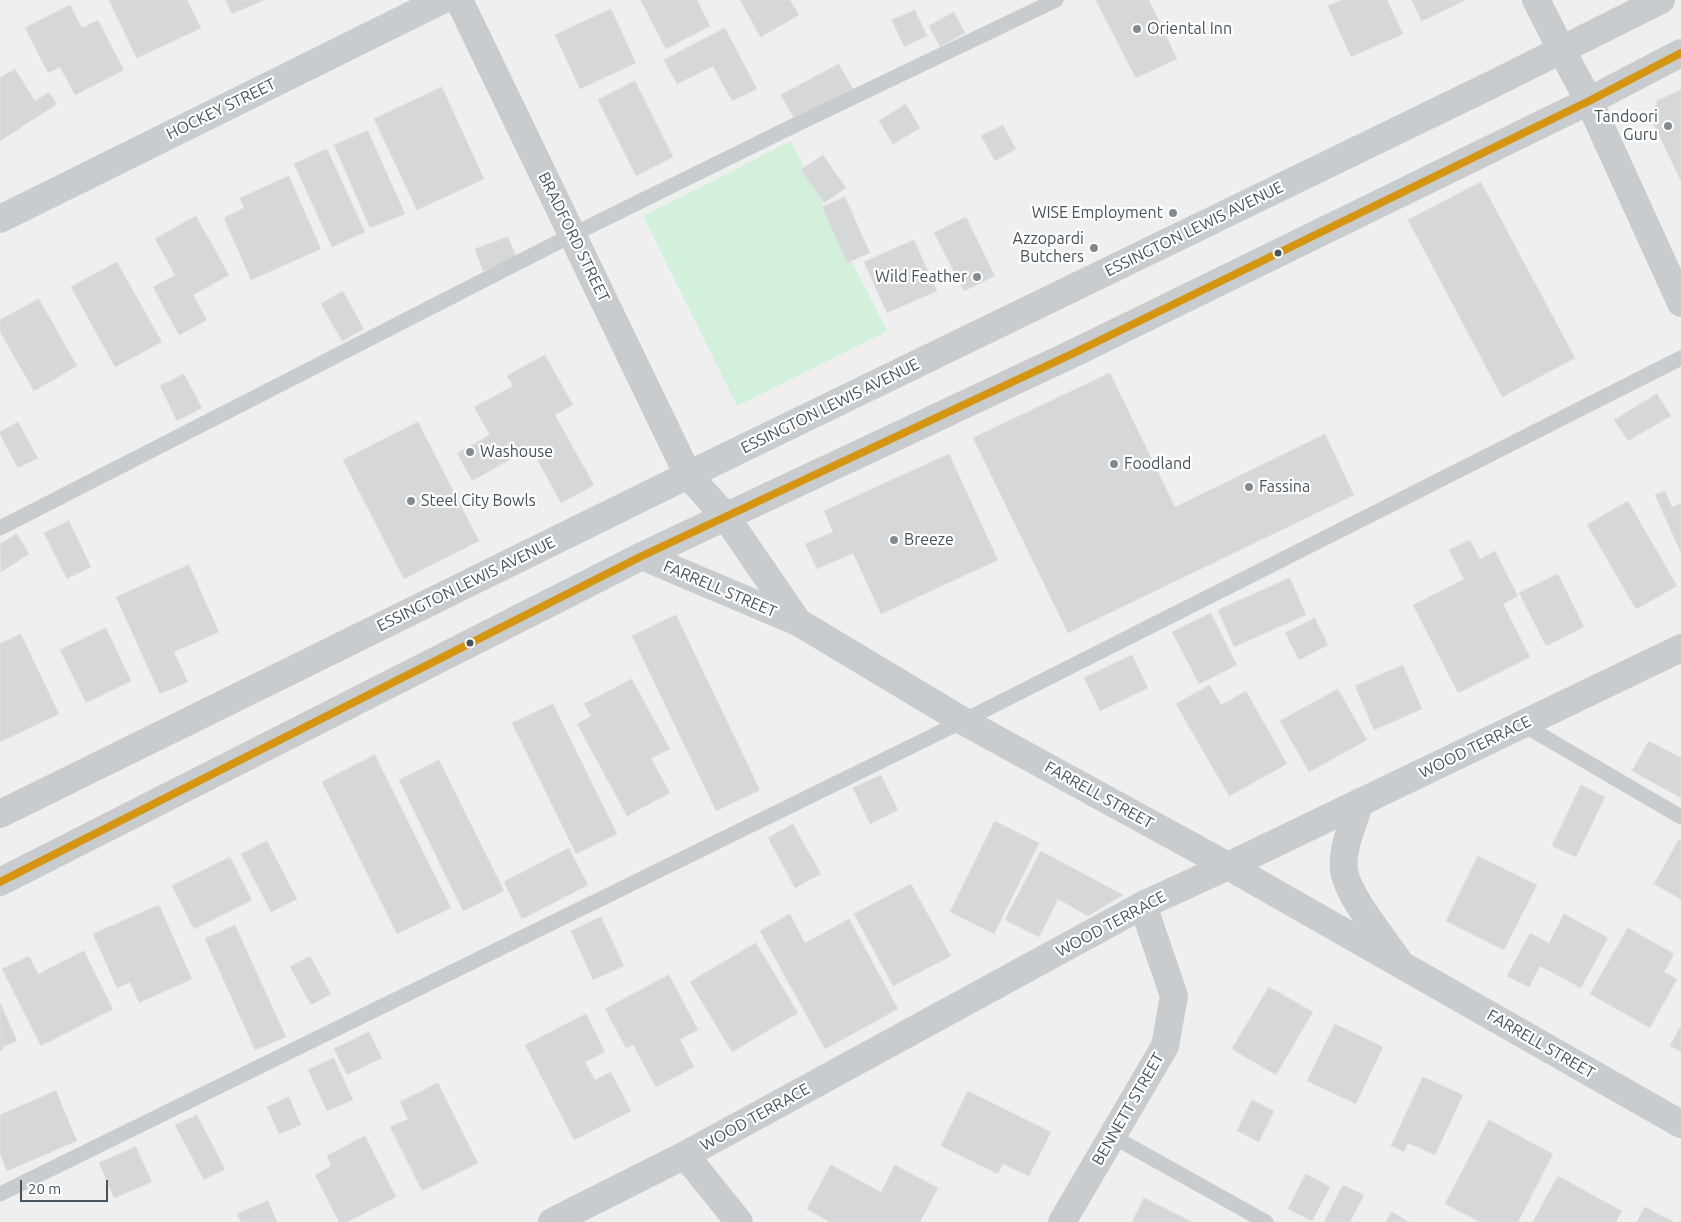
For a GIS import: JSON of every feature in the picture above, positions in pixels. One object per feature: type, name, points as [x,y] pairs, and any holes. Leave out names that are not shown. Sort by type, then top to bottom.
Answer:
[{"type":"street","name":"HOCKEY STREET","points":[[0,219],[442,0]]},
{"type":"street","name":"BRADFORD STREET","points":[[459,0],[688,475],[726,517]]},
{"type":"street","points":[[1536,0],[1560,49],[1589,101],[1681,303]]},
{"type":"street","name":"ESSINGTON LEWIS AVENUE","points":[[0,814],[688,475],[1491,86],[1560,49],[1661,0]]},
{"type":"street","points":[[0,882],[642,556],[1074,353],[1589,101],[1681,53]]},
{"type":"street","name":"FARRELL STREET","points":[[726,517],[798,622]]},
{"type":"street","name":"FARRELL STREET","points":[[642,556],[798,622],[963,721],[1228,866],[1681,1124]]},
{"type":"street","name":"WOOD TERRACE","points":[[552,1222],[685,1155],[1143,905],[1681,648]]},
{"type":"street","name":"FARRELL STREET","points":[[1360,802],[1345,852],[1343,869],[1356,899],[1402,965]]},
{"type":"street","name":"BENNETT STREET","points":[[1062,1222],[1165,1046],[1174,996],[1143,905]]},
{"type":"street","points":[[685,1155],[739,1222]]},
{"type":"lane","points":[[0,528],[572,235],[1056,0]]},
{"type":"lane","points":[[0,1194],[963,721],[1681,358]]},
{"type":"lane","points":[[1522,724],[1681,817]]},
{"type":"lane","points":[[1112,1136],[1266,1222]]},
{"type":"green space","points":[[791,141],[887,331],[737,406],[643,216]]},
{"type":"building","points":[[109,0],[187,0],[201,28],[137,58]]},
{"type":"building","points":[[226,0],[264,0],[232,14]]},
{"type":"building","points":[[641,0],[697,0],[710,26],[666,49]]},
{"type":"building","points":[[740,0],[790,0],[799,15],[761,37]]},
{"type":"building","name":"Oriental Inn","points":[[1096,0],[1149,0],[1177,59],[1136,78]]},
{"type":"building","points":[[1342,0],[1387,0],[1403,34],[1351,57],[1328,6]]},
{"type":"building","points":[[1412,0],[1466,0],[1422,21]]},
{"type":"building","points":[[70,5],[82,28],[98,20],[124,70],[75,95],[60,67],[48,73],[25,28]]},
{"type":"building","points":[[611,9],[636,63],[580,89],[555,35]]},
{"type":"building","points":[[915,10],[927,36],[904,47],[892,20]]},
{"type":"building","points":[[954,12],[965,33],[940,47],[929,26]]},
{"type":"building","points":[[725,28],[757,89],[732,101],[713,66],[677,84],[664,60]]},
{"type":"building","points":[[839,64],[853,89],[795,120],[781,95]]},
{"type":"building","points":[[15,69],[35,101],[49,92],[57,104],[0,141],[0,78]]},
{"type":"building","points":[[635,81],[673,157],[636,176],[598,100]]},
{"type":"building","points":[[442,87],[484,179],[417,210],[374,119]]},
{"type":"building","points":[[1681,90],[1680,179],[1652,121],[1657,101]]},
{"type":"building","points":[[906,104],[920,128],[893,144],[879,121]]},
{"type":"building","points":[[1003,125],[1016,149],[995,161],[981,136]]},
{"type":"building","points":[[368,131],[405,214],[370,228],[334,145]]},
{"type":"building","points":[[327,149],[365,232],[332,247],[294,164]]},
{"type":"building","points":[[823,155],[846,188],[824,203],[801,170]]},
{"type":"building","points":[[289,176],[321,249],[251,280],[224,218],[244,208],[240,198]]},
{"type":"building","points":[[1481,182],[1575,358],[1502,397],[1408,220]]},
{"type":"building","points":[[845,197],[870,253],[847,263],[822,207]]},
{"type":"building","points":[[196,216],[229,275],[193,295],[207,320],[179,335],[153,287],[175,275],[155,239]]},
{"type":"building","points":[[966,217],[995,276],[964,291],[934,233]]},
{"type":"building","points":[[508,237],[517,259],[483,271],[475,249]]},
{"type":"building","points":[[914,240],[937,291],[887,313],[864,262]]},
{"type":"building","points":[[117,262],[162,342],[115,367],[71,287]]},
{"type":"building","points":[[343,291],[364,329],[342,341],[321,304]]},
{"type":"building","points":[[39,299],[77,366],[34,391],[0,332],[0,320]]},
{"type":"building","points":[[545,355],[573,405],[555,415],[594,485],[561,503],[531,448],[472,481],[457,453],[490,435],[474,407],[513,386],[507,376]]},
{"type":"building","points":[[1110,373],[1175,507],[1325,434],[1354,495],[1068,633],[973,438]]},
{"type":"building","points":[[184,374],[202,408],[177,421],[160,386]]},
{"type":"building","points":[[1657,394],[1671,416],[1628,441],[1614,420]]},
{"type":"building","points":[[18,422],[38,458],[18,468],[0,432]]},
{"type":"building","name":"Steel City Bowls","points":[[418,422],[479,541],[404,579],[343,460]]},
{"type":"building","points":[[949,454],[998,560],[881,614],[853,553],[817,569],[805,544],[833,532],[824,511]]},
{"type":"building","points":[[1665,491],[1672,507],[1681,503],[1681,553],[1655,495]]},
{"type":"building","points":[[1628,501],[1677,586],[1636,609],[1587,525]]},
{"type":"building","points":[[69,521],[91,567],[67,579],[44,533]]},
{"type":"building","points":[[17,534],[29,554],[1,572],[0,544]]},
{"type":"building","points":[[1470,540],[1480,559],[1495,551],[1518,596],[1503,604],[1530,657],[1458,693],[1413,605],[1464,579],[1449,550]]},
{"type":"building","points":[[189,565],[219,632],[174,652],[188,682],[160,694],[116,597]]},
{"type":"building","points":[[1558,574],[1584,627],[1546,646],[1519,593]]},
{"type":"building","points":[[1290,578],[1306,615],[1234,647],[1218,610]]},
{"type":"building","points":[[1211,613],[1237,665],[1199,684],[1172,632]]},
{"type":"building","points":[[676,615],[760,790],[716,811],[632,636]]},
{"type":"building","points":[[1315,618],[1328,645],[1299,660],[1285,633]]},
{"type":"building","points":[[106,628],[131,681],[86,703],[60,650]]},
{"type":"building","points":[[21,634],[59,714],[0,742],[0,644]]},
{"type":"building","points":[[1132,655],[1148,688],[1100,711],[1084,678]]},
{"type":"building","points":[[1403,665],[1422,709],[1374,730],[1355,686]]},
{"type":"building","points":[[632,679],[670,749],[651,758],[670,793],[627,816],[577,724],[591,716],[584,704]]},
{"type":"building","points":[[1210,685],[1221,705],[1246,691],[1287,764],[1229,796],[1176,704]]},
{"type":"building","points":[[1338,689],[1367,740],[1309,772],[1280,721]]},
{"type":"building","points":[[553,704],[617,834],[576,854],[512,723]]},
{"type":"building","points":[[1649,741],[1681,758],[1681,798],[1632,771]]},
{"type":"building","points":[[375,755],[451,908],[397,934],[322,782]]},
{"type":"building","points":[[439,760],[504,891],[463,911],[399,780]]},
{"type":"building","points":[[881,775],[898,810],[870,824],[853,788]]},
{"type":"building","points":[[1581,785],[1605,797],[1576,857],[1552,846]]},
{"type":"building","points":[[995,821],[1039,843],[994,934],[950,912]]},
{"type":"building","points":[[793,824],[821,874],[795,888],[768,838]]},
{"type":"building","points":[[1679,840],[1681,840],[1681,899],[1654,884]]},
{"type":"building","points":[[267,841],[297,899],[271,912],[241,854]]},
{"type":"building","points":[[569,848],[588,885],[522,919],[504,882]]},
{"type":"building","points":[[1041,851],[1123,895],[1088,916],[1058,899],[1039,937],[1005,920]]},
{"type":"building","points":[[1478,856],[1537,885],[1504,950],[1446,921]]},
{"type":"building","points":[[230,857],[252,900],[194,929],[172,886]]},
{"type":"building","points":[[911,884],[951,956],[893,986],[854,914]]},
{"type":"building","points":[[159,905],[192,979],[139,1003],[130,982],[117,988],[93,934]]},
{"type":"building","points":[[790,914],[805,943],[849,919],[898,1009],[825,1049],[760,931]]},
{"type":"building","points":[[1564,914],[1608,938],[1581,988],[1540,966],[1529,987],[1507,976],[1530,933],[1549,943]]},
{"type":"building","points":[[601,917],[624,966],[593,980],[571,931]]},
{"type":"building","points":[[235,925],[286,1037],[255,1050],[205,939]]},
{"type":"building","points":[[1628,928],[1674,954],[1664,972],[1677,979],[1650,1028],[1590,994]]},
{"type":"building","points":[[756,943],[798,1013],[732,1052],[690,982]]},
{"type":"building","points":[[84,951],[113,1009],[41,1046],[2,969],[29,956],[38,974]]},
{"type":"building","points":[[310,956],[331,994],[311,1005],[290,967]]},
{"type":"building","points":[[669,975],[698,1030],[680,1039],[694,1067],[656,1087],[633,1045],[626,1048],[605,1009]]},
{"type":"building","points":[[1269,987],[1313,1012],[1276,1075],[1232,1049]]},
{"type":"building","points":[[0,1002],[17,1041],[2,1047],[3,1050],[0,1051]]},
{"type":"building","points":[[586,1014],[605,1052],[585,1062],[595,1080],[611,1072],[631,1111],[574,1140],[525,1045]]},
{"type":"building","points":[[1335,1024],[1383,1047],[1356,1104],[1307,1081]]},
{"type":"building","points":[[1681,1026],[1681,1052],[1670,1046]]},
{"type":"building","points":[[369,1032],[382,1058],[347,1075],[334,1049]]},
{"type":"building","points":[[334,1058],[353,1100],[327,1111],[308,1070]]},
{"type":"building","points":[[1423,1077],[1463,1095],[1435,1155],[1408,1143],[1404,1152],[1391,1146]]},
{"type":"building","points":[[438,1083],[478,1163],[422,1191],[390,1127],[408,1119],[400,1102]]},
{"type":"building","points":[[56,1091],[77,1141],[7,1171],[0,1154],[0,1115]]},
{"type":"building","points":[[968,1091],[1051,1132],[1029,1176],[1003,1164],[998,1174],[941,1146]]},
{"type":"building","points":[[289,1097],[301,1125],[279,1134],[267,1107]]},
{"type":"building","points":[[1252,1100],[1274,1111],[1259,1142],[1237,1131]]},
{"type":"building","points":[[197,1115],[225,1169],[204,1180],[175,1125]]},
{"type":"building","points":[[1489,1120],[1553,1154],[1518,1222],[1480,1222],[1445,1204]]},
{"type":"building","points":[[365,1136],[396,1197],[347,1222],[339,1222],[315,1175],[331,1166],[327,1156]]},
{"type":"building","points":[[136,1147],[152,1182],[114,1198],[99,1163]]},
{"type":"building","points":[[831,1165],[881,1192],[895,1165],[938,1188],[920,1222],[830,1222],[807,1209]]},
{"type":"building","points":[[1306,1174],[1330,1187],[1312,1221],[1288,1209]]},
{"type":"building","points":[[1558,1176],[1622,1211],[1616,1222],[1533,1222]]},
{"type":"building","points":[[1343,1185],[1364,1195],[1350,1222],[1324,1222]]},
{"type":"building","points":[[1144,1198],[1192,1222],[1132,1222]]},
{"type":"building","points":[[268,1201],[277,1222],[241,1222],[237,1214]]},
{"type":"building","points":[[1645,1207],[1674,1222],[1637,1222]]},
{"type":"building","points":[[1392,1212],[1409,1222],[1386,1222]]},
{"type":"transit line","points":[[0,882],[642,556],[1074,353],[1589,101],[1681,53]]},
{"type":"place","name":"Oriental Inn","points":[[1137,29]]},
{"type":"place","name":"Tandoori Guru","points":[[1668,126]]},
{"type":"place","name":"WISE Employment","points":[[1173,213]]},
{"type":"place","name":"Azzopardi Butchers","points":[[1094,248]]},
{"type":"place","name":"Wild Feather","points":[[977,277]]},
{"type":"place","name":"Washouse","points":[[470,452]]},
{"type":"place","name":"Foodland","points":[[1114,464]]},
{"type":"place","name":"Fassina","points":[[1249,487]]},
{"type":"place","name":"Steel City Bowls","points":[[411,501]]},
{"type":"place","name":"Breeze","points":[[894,540]]}]
